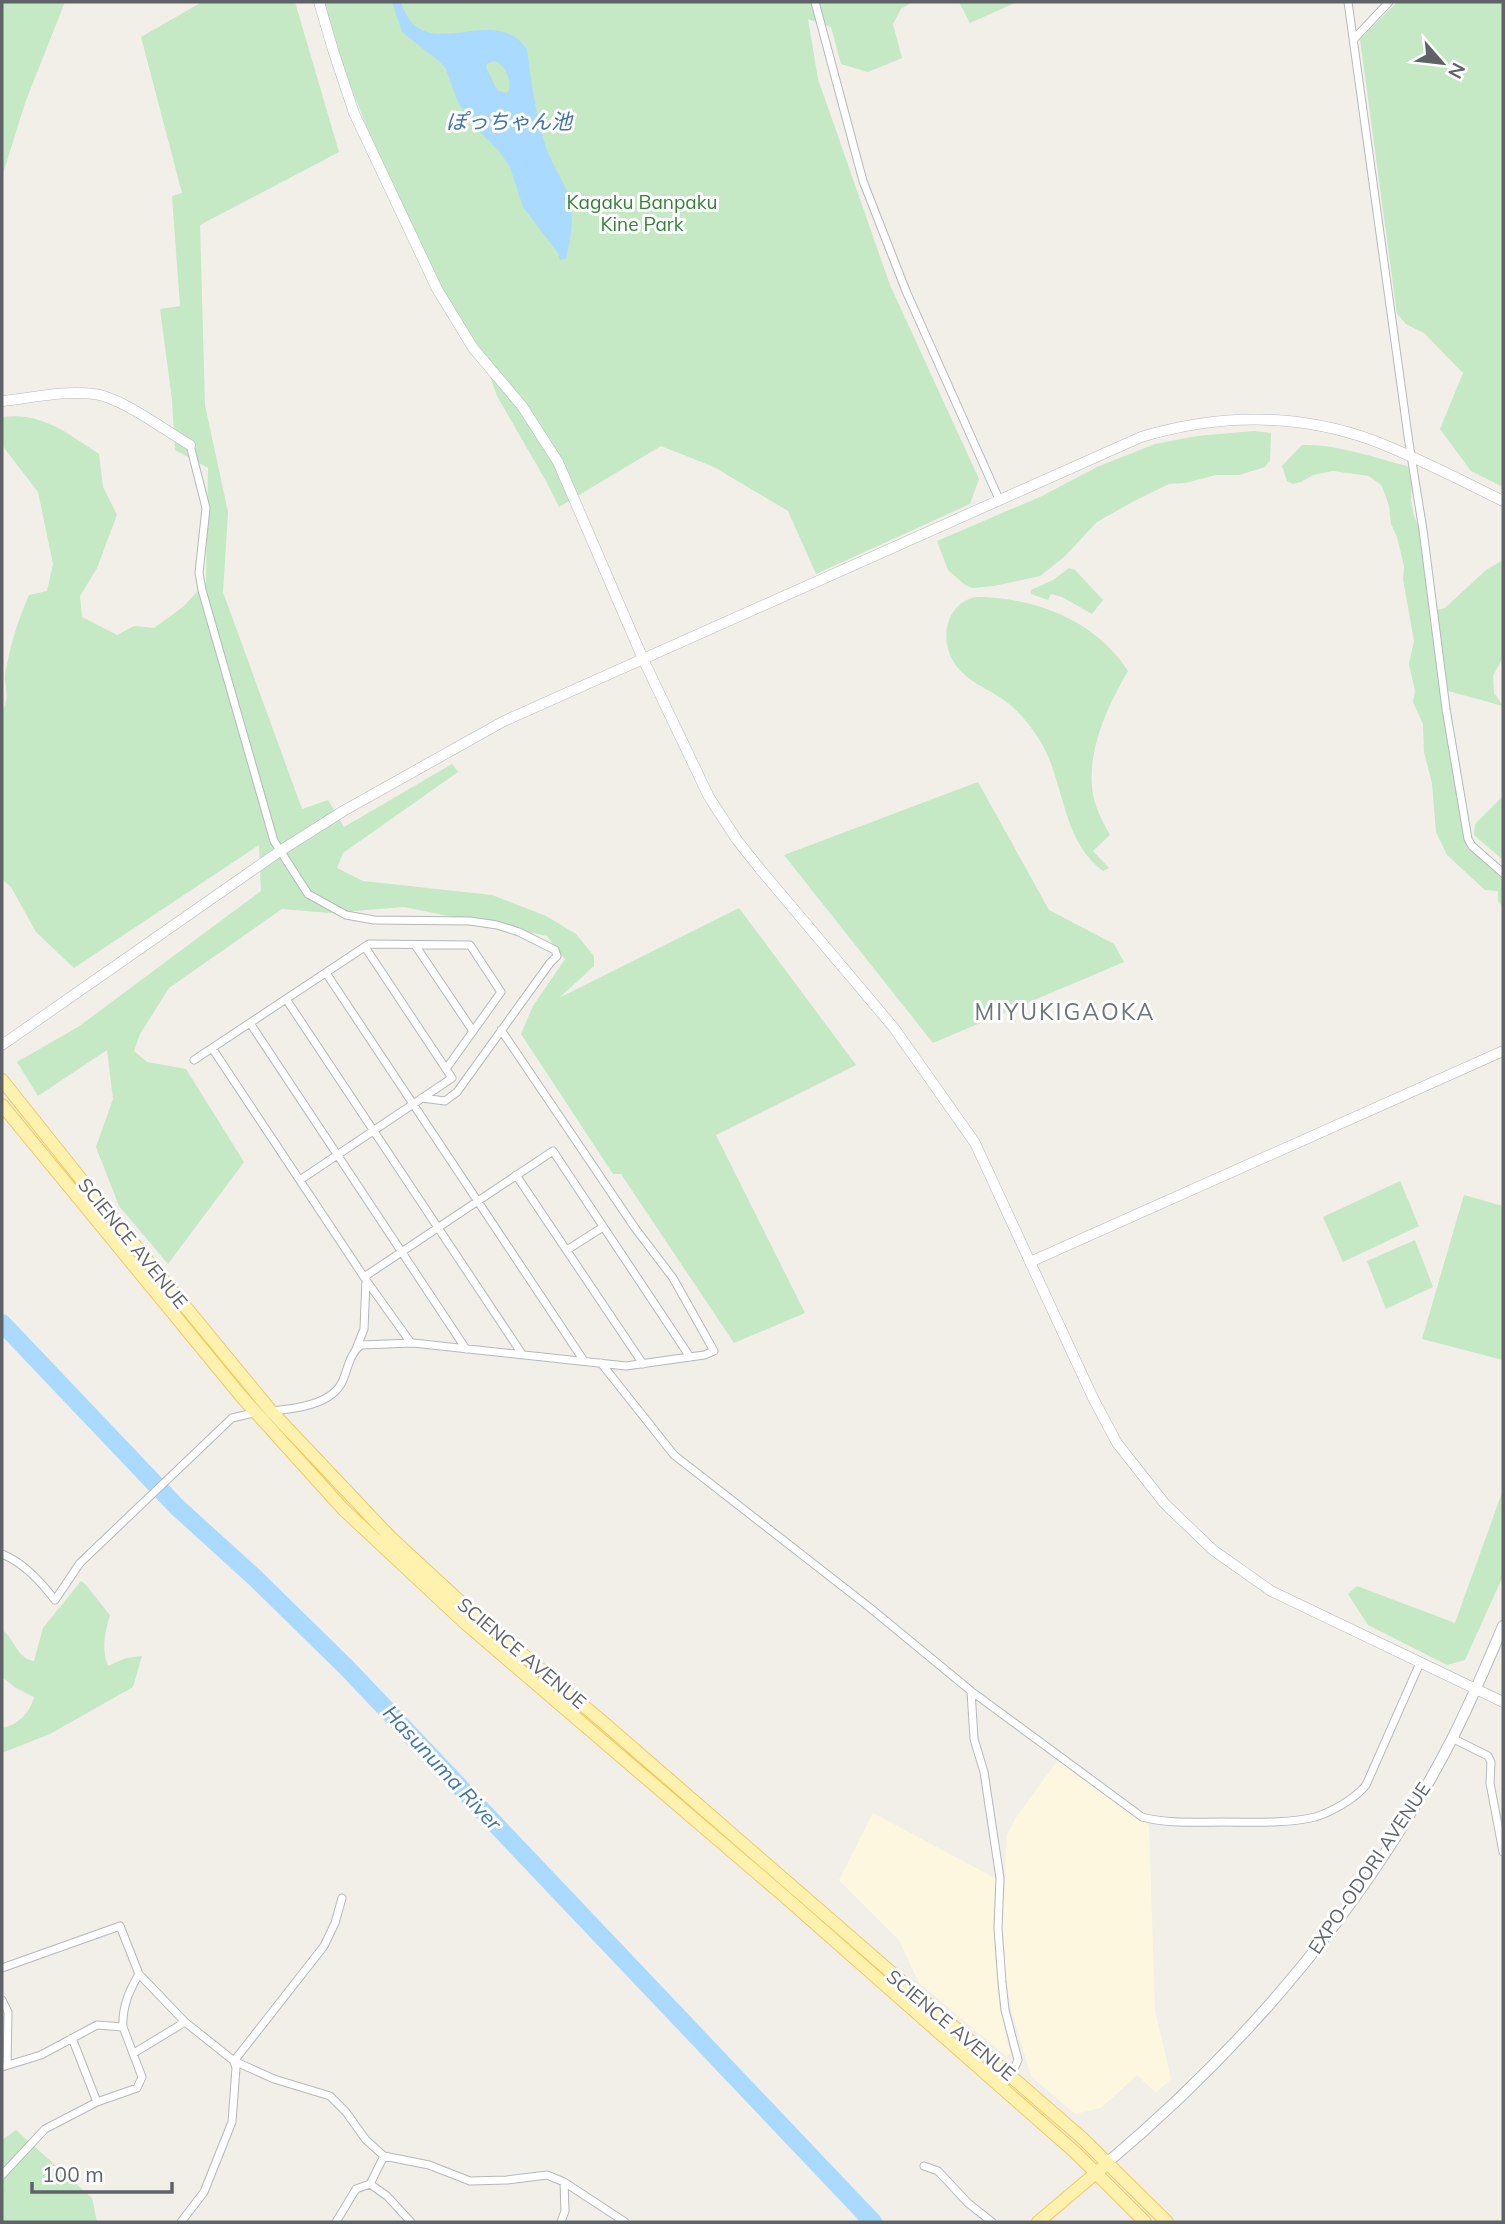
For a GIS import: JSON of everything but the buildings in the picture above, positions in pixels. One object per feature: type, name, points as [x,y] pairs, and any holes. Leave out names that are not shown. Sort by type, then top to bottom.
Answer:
[{"type":"main road","name":"SCIENCE AVENUE","points":[[2,1080],[271,1411],[391,1538],[456,1598],[1011,2076],[1108,2162],[1167,2222]]},
{"type":"main road","name":"SCIENCE AVENUE","points":[[2,1105],[255,1412],[342,1509],[465,1623],[794,1905],[1097,2172],[1145,2222]]},
{"type":"main road","name":"EXPO-ODORI AVENUE","points":[[1038,2222],[1219,2062],[1314,1952],[1359,1892],[1397,1833],[1452,1738],[1503,1626]]},
{"type":"street","points":[[319,2],[354,113],[437,289],[473,348],[522,406],[558,462],[643,659],[709,797],[760,869],[894,1028],[975,1143],[1093,1398],[1118,1443],[1165,1504],[1213,1550],[1271,1591],[1503,1702]]},
{"type":"street","points":[[816,2],[863,181],[906,291],[999,499]]},
{"type":"street","points":[[1348,2],[1446,709],[1468,839],[1472,846],[1503,873]]},
{"type":"street","points":[[1354,39],[1389,2]]},
{"type":"street","points":[[2,401],[75,393],[97,394],[120,403],[190,446],[206,508],[199,573],[201,581],[274,841],[308,894],[346,915],[374,920],[470,921],[497,925],[519,932],[555,950],[557,957],[452,1097],[444,1101],[422,1098]]},
{"type":"street","points":[[2,1045],[280,851],[454,747],[504,721],[1141,437],[1186,425],[1223,420],[1292,421],[1324,426],[1372,440],[1503,500]]},
{"type":"street","points":[[194,1060],[369,944],[470,945],[501,992],[446,1069]]},
{"type":"street","points":[[415,944],[474,1031]]},
{"type":"street","points":[[300,1180],[452,1078],[365,947]]},
{"type":"street","points":[[326,973],[584,1361]]},
{"type":"street","points":[[286,999],[522,1354]]},
{"type":"street","points":[[250,1023],[466,1349]]},
{"type":"street","points":[[356,1349],[361,1345],[411,1343],[626,1366],[714,1351],[673,1278],[635,1227],[501,1030]]},
{"type":"street","points":[[212,1048],[411,1343]]},
{"type":"street","points":[[1030,1262],[1503,1051]]},
{"type":"street","points":[[365,1278],[552,1151],[690,1357]]},
{"type":"street","points":[[516,1175],[643,1364]]},
{"type":"street","points":[[567,1250],[603,1227]]},
{"type":"street","points":[[2,1554],[15,1559],[40,1581],[55,1600],[80,1563],[232,1418],[255,1412],[293,1408],[332,1396],[342,1382],[364,1329],[365,1278]]},
{"type":"street","points":[[601,1363],[674,1455],[869,1607],[971,1691],[1142,1817],[1160,1822],[1269,1822],[1315,1816],[1332,1810],[1362,1790],[1420,1664]]},
{"type":"street","points":[[971,1691],[974,1740],[984,1772],[1000,1878],[998,1928],[1005,2010],[1018,2060],[1011,2076],[1001,2087]]},
{"type":"street","points":[[1452,1738],[1488,1756],[1491,1762],[1490,1783],[1503,1852]]},
{"type":"street","points":[[181,2222],[204,2192],[232,2122],[235,2097],[234,2060],[324,1945],[335,1923],[342,1898]]},
{"type":"street","points":[[2,1968],[120,1926],[139,1974],[185,2022],[234,2060],[274,2079],[330,2096],[346,2112],[366,2140],[384,2157],[429,2165],[470,2181],[547,2175],[564,2182],[625,2222]]},
{"type":"street","points":[[2,2175],[45,2129],[97,2102],[137,2088],[142,2077],[123,2027],[123,2017],[128,1991],[139,1974]]},
{"type":"street","points":[[2,2000],[8,2012],[4,2066],[41,2055],[97,2025],[123,2027]]},
{"type":"street","points":[[134,2053],[185,2022]]},
{"type":"street","points":[[72,2038],[97,2102]]},
{"type":"street","points":[[336,2222],[356,2189],[370,2184],[384,2157]]},
{"type":"street","points":[[923,2166],[937,2171],[968,2203],[992,2222]]},
{"type":"street","points":[[561,2222],[565,2211],[564,2182]]},
{"type":"street","points":[[370,2184],[387,2196],[411,2222]]},
{"type":"shaded area","points":[[1058,1760],[1149,1827],[1155,2011],[1171,2079],[1156,2093],[1137,2075],[1101,2108],[1075,2114],[1031,2076],[1012,2013],[1006,1980],[1003,1927],[1007,1835],[1015,1819]]},
{"type":"shaded area","points":[[873,1813],[995,1878],[993,1925],[998,1999],[1010,2053],[1007,2057],[919,1983],[899,1940],[839,1880]]},
{"type":"green space","points":[[2,2],[65,2],[25,103],[2,177]]},
{"type":"green space","points":[[202,2],[295,2],[339,152],[200,225],[205,405],[228,512],[223,592],[302,809],[328,800],[344,827],[452,764],[458,772],[343,853],[337,868],[363,881],[492,895],[546,916],[576,934],[594,956],[594,966],[559,998],[739,908],[856,1065],[716,1135],[805,1313],[734,1343],[621,1174],[613,1174],[521,1034],[533,1006],[565,959],[547,936],[404,907],[330,913],[282,909],[169,988],[140,1034],[134,1051],[147,1062],[186,1069],[244,1162],[168,1264],[119,1206],[96,1147],[113,1099],[107,1050],[38,1096],[17,1062],[78,1027],[261,891],[259,845],[74,968],[36,932],[11,887],[2,879],[2,713],[7,694],[6,669],[15,632],[29,595],[47,591],[53,564],[38,492],[2,445],[2,417],[16,416],[42,421],[99,454],[103,487],[117,515],[97,568],[80,596],[82,617],[117,635],[134,626],[154,628],[183,607],[206,582],[208,468],[175,450],[172,400],[160,309],[180,306],[172,196],[182,193],[141,37]]},
{"type":"green space","name":"Kagaku Banpaku Kine Park","points":[[324,2],[912,2],[901,9],[893,24],[902,58],[868,72],[841,64],[831,27],[808,19],[818,79],[890,285],[979,479],[970,504],[816,574],[788,511],[714,467],[661,446],[559,507],[497,396],[480,348],[441,287],[408,217],[369,133],[343,66]]},
{"type":"green space","points":[[959,2],[1017,2],[970,23]]},
{"type":"green space","points":[[1397,2],[1503,2],[1503,487],[1471,471],[1440,429],[1463,373],[1424,333],[1406,324],[1397,314],[1360,39]]},
{"type":"green space","points":[[1254,431],[1271,433],[1270,460],[1265,467],[1239,475],[1216,475],[1169,484],[1097,522],[1064,557],[1040,576],[972,588],[948,570],[937,541],[1042,496],[1097,467],[1155,444],[1197,436]]},
{"type":"green space","points":[[1302,445],[1342,449],[1407,466],[1412,473],[1411,500],[1420,530],[1427,572],[1427,592],[1432,606],[1437,610],[1445,608],[1486,570],[1503,560],[1503,657],[1493,676],[1494,693],[1503,706],[1441,689],[1465,839],[1503,877],[1503,907],[1498,901],[1498,891],[1485,890],[1447,855],[1436,832],[1432,783],[1424,752],[1423,724],[1413,702],[1415,691],[1409,664],[1414,641],[1403,579],[1404,566],[1382,486],[1369,476],[1333,471],[1313,475],[1293,484],[1287,481],[1282,466]]},
{"type":"green space","points":[[1069,568],[1075,570],[1103,600],[1092,614],[1062,597],[1051,594],[1048,600],[1031,594],[1031,590],[1053,580]]},
{"type":"green space","points":[[975,597],[1019,601],[1061,615],[1098,638],[1128,671],[1106,715],[1095,746],[1093,795],[1110,835],[1093,851],[1109,868],[1103,871],[1089,858],[1071,827],[1048,756],[1032,729],[1008,703],[962,672],[951,657],[946,638],[949,620],[959,606]]},
{"type":"green space","points":[[978,782],[1049,910],[1114,944],[1124,962],[933,1043],[784,855]]},
{"type":"green space","points":[[1503,796],[1503,860],[1474,835],[1475,824]]},
{"type":"green space","points":[[1400,1181],[1419,1226],[1343,1262],[1323,1217]]},
{"type":"green space","points":[[1464,1195],[1503,1206],[1503,1360],[1422,1339]]},
{"type":"green space","points":[[1415,1240],[1433,1287],[1386,1309],[1367,1261]]},
{"type":"green space","points":[[1503,1490],[1503,1576],[1465,1660],[1447,1665],[1368,1625],[1348,1594],[1357,1586],[1455,1623]]},
{"type":"green space","points":[[81,1581],[110,1615],[104,1647],[108,1666],[126,1658],[142,1656],[133,1687],[50,1734],[2,1753],[2,1728],[23,1717],[34,1697],[2,1677],[2,1630],[24,1657],[34,1661],[43,1628]]},
{"type":"green space","points":[[16,2130],[92,2198],[97,2222],[2,2222],[2,2140]]},
{"type":"water","name":"ぽっちゃん池","points":[[392,2],[401,2],[411,22],[425,31],[441,34],[496,31],[513,36],[527,49],[544,141],[568,194],[572,213],[566,259],[560,260],[558,253],[523,207],[510,167],[499,151],[468,120],[457,100],[446,69],[402,32]],"holes":[[[494,61],[505,69],[508,77],[509,91],[506,93],[497,90],[486,67]]]},
{"type":"waterway","name":"Hasunuma River","points":[[2,1323],[177,1507],[253,1576],[347,1668],[873,2222]]},
{"type":"district","name":"MIYUKIGAOKA","points":[[1065,1012]]}]
